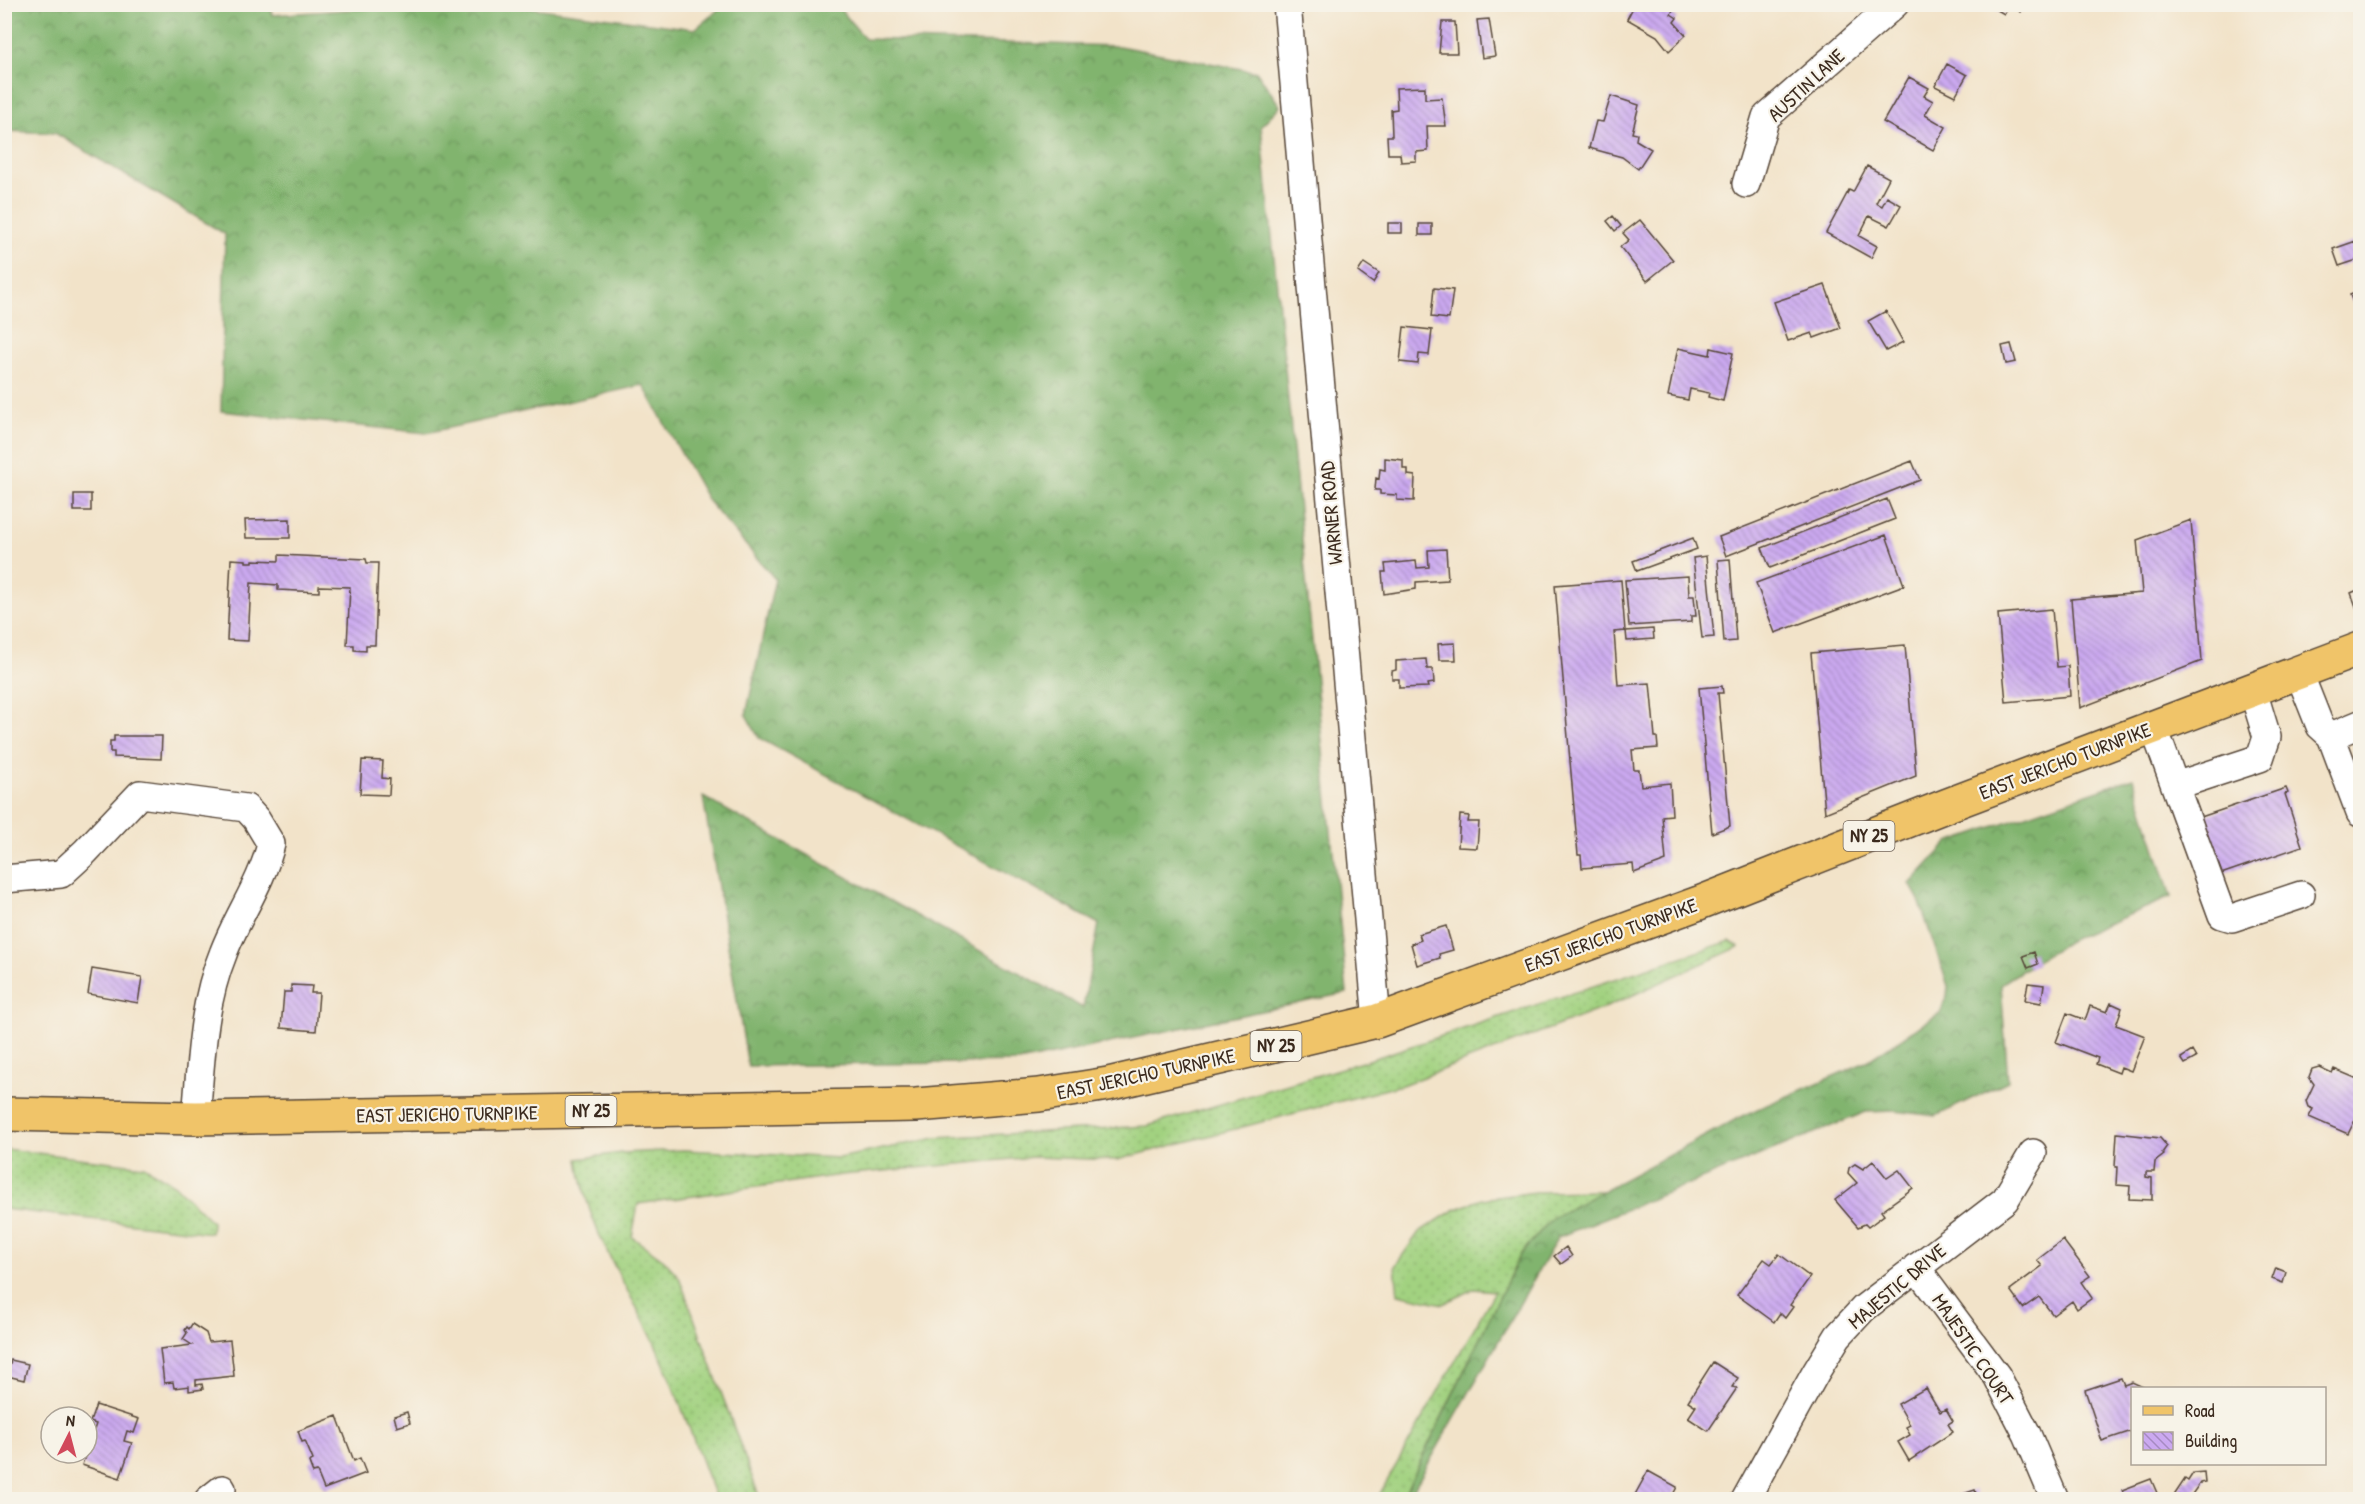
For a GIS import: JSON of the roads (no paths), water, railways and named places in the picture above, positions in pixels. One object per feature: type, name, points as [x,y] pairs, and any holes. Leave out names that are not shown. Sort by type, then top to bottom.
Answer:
[{"type":"main road","name":"EAST JERICHO TURNPIKE","points":[[4,1114],[196,1118],[860,1107],[1039,1095],[1108,1084],[1377,1021],[1688,907],[1948,805],[2361,649]]},
{"type":"street","name":"WARNER ROAD","points":[[1287,4],[1377,1021]]},
{"type":"street","name":"AUSTIN LANE","points":[[1746,184],[1766,117],[1895,4]]},
{"type":"street","points":[[2299,673],[2320,726],[2331,735],[2361,813]]},
{"type":"street","points":[[2175,786],[2260,758],[2267,737],[2253,691]]},
{"type":"street","points":[[2331,735],[2361,724]]},
{"type":"street","points":[[2154,728],[2222,915],[2232,918],[2301,895]]},
{"type":"street","points":[[4,879],[61,874],[140,794],[246,808],[256,819],[271,844],[267,862],[222,955],[204,1022],[196,1118]]},
{"type":"street","name":"MAJESTIC DRIVE","points":[[1745,1500],[1838,1336],[1864,1308],[2005,1200],[2033,1153]]},
{"type":"street","name":"MAJESTIC COURT","points":[[1916,1267],[1996,1376],[2027,1434],[2055,1500]]}]
